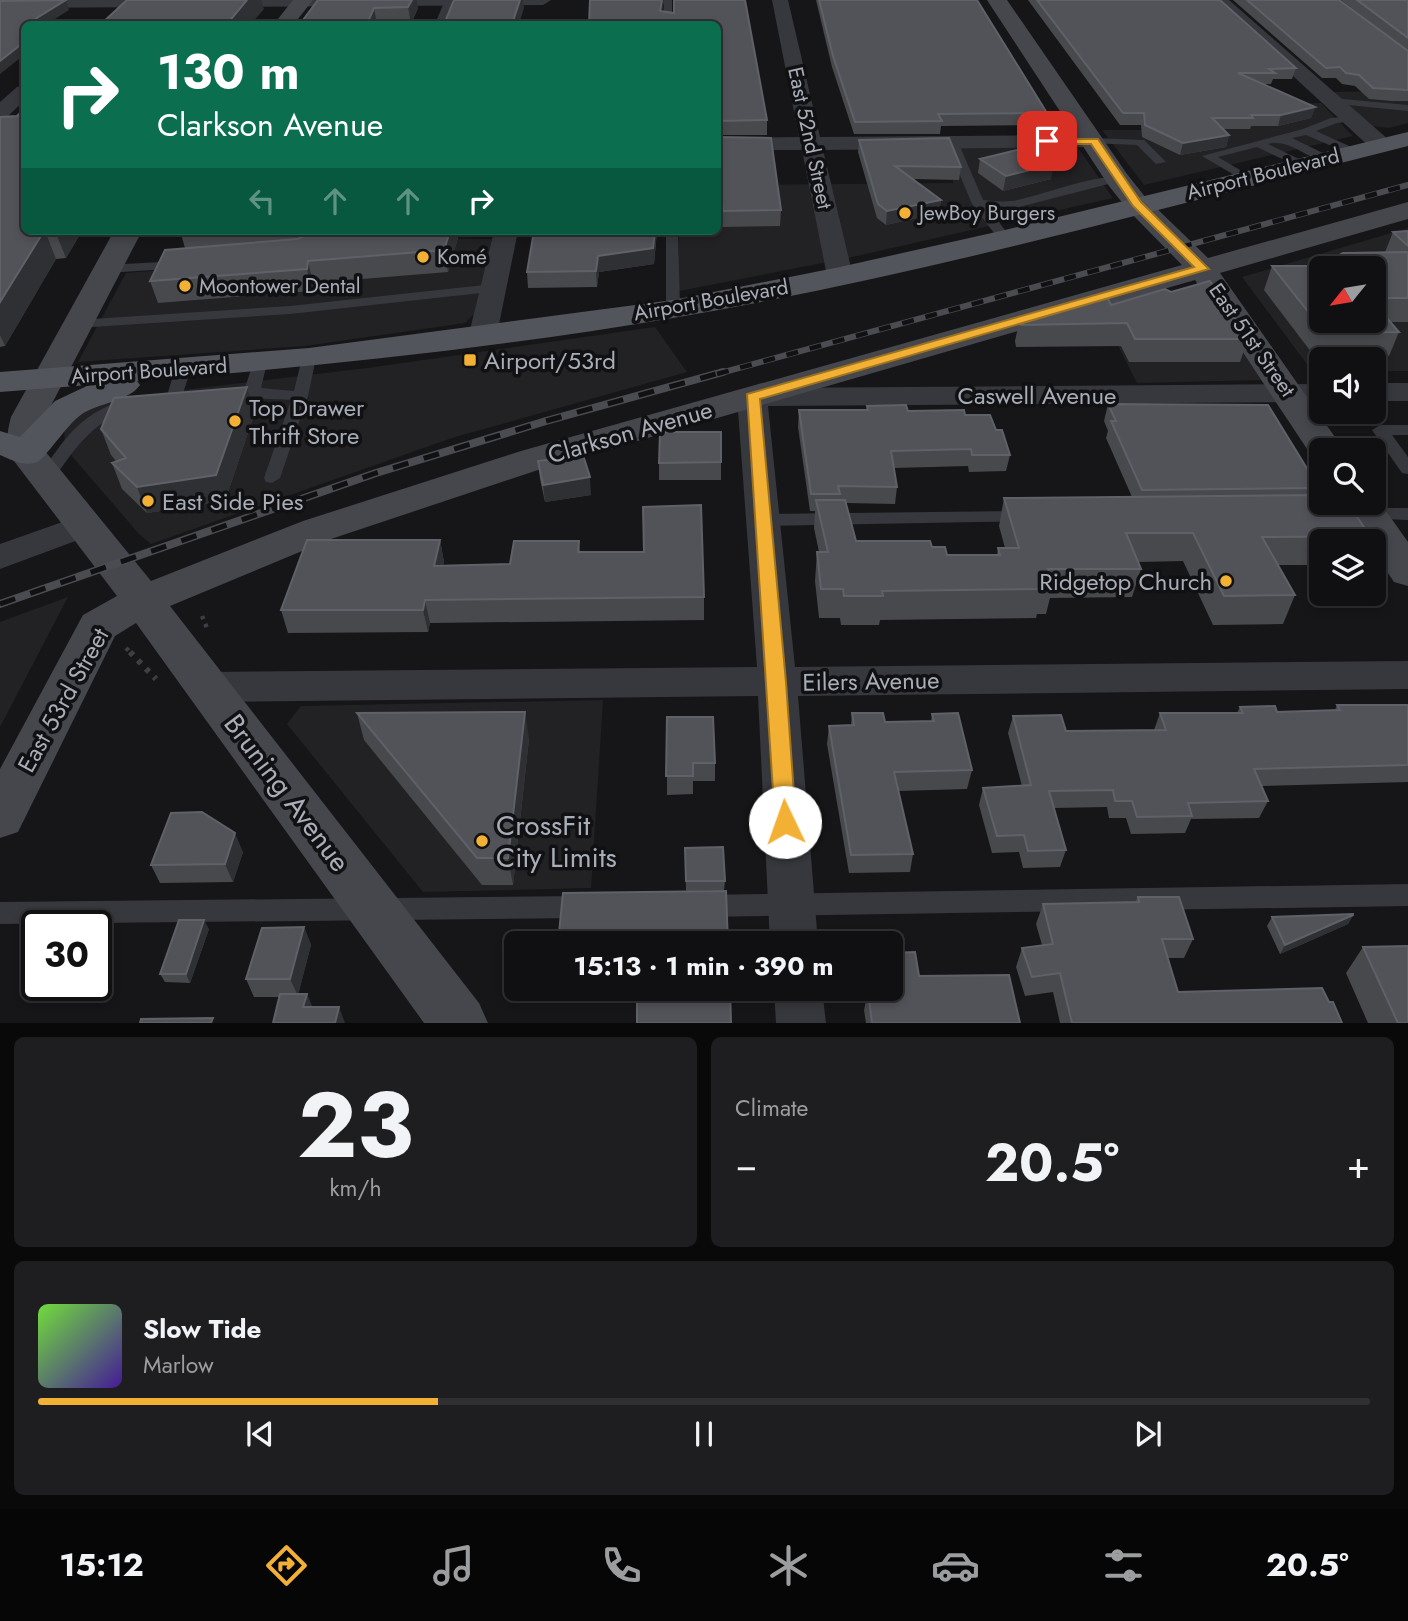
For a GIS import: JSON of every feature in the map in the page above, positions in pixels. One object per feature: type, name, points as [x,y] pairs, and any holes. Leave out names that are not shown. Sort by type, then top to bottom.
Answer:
[{"type":"main road","name":"Airport Boulevard","points":[[0,382],[48,379],[169,387],[256,378],[309,358],[673,309],[840,276],[1408,139]]},
{"type":"main road","points":[[25,457],[50,421],[69,406],[98,393],[169,387]]},
{"type":"street","name":"East 52nd Street","points":[[780,0],[840,276]]},
{"type":"street","name":"East 51st Street","points":[[998,0],[1118,180],[1137,204],[1203,269],[1318,438]]},
{"type":"street","points":[[1219,0],[1381,145]]},
{"type":"street","points":[[104,17],[121,1]]},
{"type":"street","points":[[286,21],[302,1]]},
{"type":"street","points":[[0,3],[449,1],[551,4]]},
{"type":"street","points":[[4,122],[21,96]]},
{"type":"street","points":[[721,144],[1094,141]]},
{"type":"street","name":"Clarkson Avenue","points":[[143,600],[180,582],[240,559],[425,494],[752,397],[1408,210]]},
{"type":"street","points":[[0,557],[85,525],[25,457],[24,436],[28,417],[126,235]]},
{"type":"street","points":[[483,334],[505,235]]},
{"type":"street","points":[[1386,392],[1408,391]]},
{"type":"street","name":"Caswell Avenue","points":[[752,397],[1309,393]]},
{"type":"street","points":[[752,397],[777,682],[793,931]]},
{"type":"street","points":[[1361,515],[1408,572]]},
{"type":"street","name":"Bruning Avenue","points":[[85,525],[459,1023]]},
{"type":"street","name":"East 53rd Street","points":[[0,817],[99,626],[143,600]]},
{"type":"street","name":"Eilers Avenue","points":[[208,687],[1408,675]]},
{"type":"street","points":[[799,1001],[802,1023]]},
{"type":"lane","points":[[668,0],[668,21]]},
{"type":"lane","points":[[440,21],[449,1]]},
{"type":"lane","points":[[1332,101],[1359,101],[1381,109],[1408,108]]},
{"type":"lane","points":[[1248,179],[1208,156],[1307,131],[1335,120],[1352,119]]},
{"type":"lane","points":[[1307,131],[1354,152]]},
{"type":"lane","points":[[1282,138],[1315,162]]},
{"type":"lane","points":[[1094,141],[1140,142],[1160,162]]},
{"type":"lane","points":[[952,142],[978,204],[1004,238]]},
{"type":"lane","points":[[1257,144],[1315,162]]},
{"type":"lane","points":[[978,204],[1012,205],[1089,184],[1118,180]]},
{"type":"lane","points":[[1012,205],[1049,226]]},
{"type":"lane","points":[[672,235],[673,309]]},
{"type":"lane","points":[[106,269],[198,263]]},
{"type":"lane","points":[[77,324],[290,310],[494,288]]},
{"type":"lane","points":[[272,478],[300,396],[309,358]]},
{"type":"lane","points":[[256,378],[300,396]]},
{"type":"lane","points":[[1408,430],[1380,430],[1408,469]]},
{"type":"lane","points":[[1386,512],[1408,514]]},
{"type":"lane","points":[[761,520],[1038,517]]},
{"type":"lane","points":[[682,906],[1408,895]]},
{"type":"lane","points":[[0,913],[601,906]]},
{"type":"shaded area","points":[[1408,91],[1408,123],[1389,128],[1372,126],[1331,92]]},
{"type":"shaded area","points":[[1321,103],[1353,136],[1144,185],[1102,130],[1167,130],[1206,106]]},
{"type":"shaded area","points":[[1076,145],[1113,198],[848,258],[679,291],[679,235],[721,235],[721,185],[953,183],[949,148]]},
{"type":"shaded area","points":[[1408,228],[1408,371],[1386,371],[1386,347],[1309,347],[1309,367],[1242,277],[1309,257],[1309,333],[1386,333],[1386,256],[1313,256]]},
{"type":"shaded area","points":[[336,237],[492,239],[474,314],[465,323],[305,346],[78,362],[126,273],[328,257]]},
{"type":"shaded area","points":[[1197,288],[1262,380],[1137,383],[1098,306]]},
{"type":"shaded area","points":[[655,327],[687,372],[452,438],[151,544],[139,534],[65,448],[64,423],[86,408],[124,397],[367,368]]},
{"type":"shaded area","points":[[68,597],[0,727],[0,622]]},
{"type":"shaded area","points":[[603,700],[591,888],[423,892],[287,724],[301,706]]},
{"type":"building","points":[[66,0],[32,21],[21,21],[21,44],[0,61],[0,1]]},
{"type":"building","points":[[127,0],[247,0],[230,21],[104,21]]},
{"type":"building","points":[[318,0],[412,0],[408,7],[374,8],[368,21],[302,21]]},
{"type":"building","points":[[454,0],[520,0],[513,21],[445,21]]},
{"type":"building","points":[[590,0],[662,0],[660,11],[674,13],[674,0],[745,0],[767,120],[721,121],[721,21],[589,21]]},
{"type":"building","points":[[819,0],[977,0],[1047,113],[938,114],[942,121],[855,122],[833,56]]},
{"type":"building","points":[[1037,0],[1220,0],[1296,68],[1269,69],[1275,73],[1238,73],[1315,107],[1281,115],[1251,115],[1253,118],[1212,118],[1229,135],[1183,143],[1145,125],[1144,113],[1123,113]]},
{"type":"building","points":[[1247,0],[1339,0],[1408,51],[1408,90],[1373,88],[1359,75],[1346,73],[1340,67],[1326,68]]},
{"type":"building","points":[[1357,0],[1408,0],[1408,38]]},
{"type":"building","points":[[21,112],[21,235],[42,235],[0,302],[0,117],[17,116]]},
{"type":"building","points":[[721,137],[771,138],[781,210],[723,211]]},
{"type":"building","points":[[949,138],[961,167],[895,166],[941,200],[887,211],[878,204],[859,140]]},
{"type":"building","points":[[1025,148],[1054,164],[1006,176],[980,159]]},
{"type":"building","points":[[1408,231],[1408,246],[1393,232]]},
{"type":"building","points":[[307,235],[449,235],[444,250],[308,261],[307,269],[150,281],[165,250],[297,239]]},
{"type":"building","points":[[533,235],[655,235],[653,248],[598,256],[596,271],[527,272]]},
{"type":"building","points":[[1408,252],[1408,298],[1386,298],[1386,256],[1338,256],[1343,253]]},
{"type":"building","points":[[1272,266],[1309,266],[1309,313]]},
{"type":"building","points":[[1210,281],[1248,339],[1135,339],[1127,323],[1021,325],[1020,318],[1105,293],[1111,305],[1165,289],[1171,292]]},
{"type":"building","points":[[1386,317],[1399,332],[1386,332]]},
{"type":"building","points":[[247,387],[216,475],[137,487],[112,463],[126,458],[101,429],[114,398]]},
{"type":"building","points":[[1108,404],[1268,405],[1309,472],[1309,488],[1142,490],[1111,421],[1116,421]]},
{"type":"building","points":[[906,405],[908,411],[964,410],[965,415],[990,415],[996,430],[1002,430],[1010,455],[972,455],[971,449],[891,451],[897,487],[838,486],[840,494],[811,494],[799,410],[868,410],[867,406]]},
{"type":"building","points":[[660,432],[721,432],[721,462],[659,463]]},
{"type":"building","points":[[583,455],[590,477],[543,485],[538,461]]},
{"type":"building","points":[[1309,495],[1309,515],[1356,515],[1365,529],[1309,529],[1309,537],[1262,537],[1295,595],[1224,596],[1193,533],[1126,533],[1141,569],[1048,569],[1053,585],[1042,585],[1043,589],[882,591],[883,596],[844,596],[843,589],[821,589],[817,552],[828,552],[816,500],[845,500],[856,541],[930,541],[932,547],[945,547],[947,555],[1000,555],[998,548],[1019,548],[1004,498]]},
{"type":"building","points":[[701,505],[704,597],[425,600],[423,610],[281,610],[307,540],[440,540],[434,566],[510,564],[514,541],[579,541],[578,552],[644,552],[643,507]]},
{"type":"building","points":[[1337,705],[1408,705],[1408,765],[1254,769],[1268,801],[1188,803],[1192,816],[1137,817],[1132,801],[1115,801],[1113,790],[1049,791],[1066,850],[1028,851],[1024,835],[997,836],[983,788],[1031,785],[1013,716],[1061,715],[1066,731],[1166,730],[1160,713],[1243,713],[1240,707],[1275,706],[1277,712],[1340,710]]},
{"type":"building","name":"CrossFit City Limits","points":[[525,712],[508,858],[477,858],[357,713]]},
{"type":"building","points":[[852,713],[883,713],[885,722],[934,721],[932,714],[958,713],[972,770],[894,772],[913,854],[851,855],[829,726],[854,725]]},
{"type":"building","points":[[667,717],[713,717],[715,763],[693,763],[693,776],[666,776]]},
{"type":"building","points":[[202,812],[235,833],[225,864],[151,865],[171,813]]},
{"type":"building","points":[[723,847],[725,881],[686,881],[685,848]]},
{"type":"building","points":[[726,891],[728,931],[559,931],[563,893]]},
{"type":"building","points":[[1138,897],[1179,897],[1193,939],[1162,939],[1178,992],[1322,988],[1329,1002],[1333,1002],[1342,1023],[1072,1023],[1060,973],[1032,977],[1022,948],[1053,944],[1043,904],[1139,902]]},
{"type":"building","points":[[1353,914],[1285,945],[1272,917]]},
{"type":"building","points":[[179,920],[204,920],[186,974],[160,974]]},
{"type":"building","points":[[304,927],[290,979],[246,979],[262,928]]},
{"type":"building","points":[[1408,946],[1408,1023],[1398,1023],[1363,947]]},
{"type":"building","points":[[903,952],[915,952],[919,976],[1009,975],[1020,1023],[872,1023],[869,1001],[903,1001]]},
{"type":"building","points":[[280,994],[307,994],[303,1007],[339,1007],[335,1023],[273,1023]]},
{"type":"building","points":[[637,1001],[730,1001],[731,1023],[637,1023]]},
{"type":"building","points":[[213,1018],[211,1023],[140,1023],[141,1019]]},
{"type":"railway","points":[[717,374],[1408,185]]},
{"type":"railway","points":[[0,604],[376,473],[546,421],[723,372]]},
{"type":"place","name":"JewBoy Burgers","points":[[905,213]]},
{"type":"place","name":"Komé","points":[[423,257]]},
{"type":"place","name":"Moontower Dental","points":[[185,286]]},
{"type":"place","name":"Airport/53rd","points":[[470,360]]},
{"type":"place","name":"Top Drawer Thrift Store","points":[[235,421]]},
{"type":"place","name":"East Side Pies","points":[[148,501]]},
{"type":"place","name":"Ridgetop Church","points":[[1226,581]]},
{"type":"place","name":"CrossFit City Limits","points":[[482,841]]},
{"type":"route","points":[[785,822],[777,682],[752,397],[1203,269],[1183,246],[1137,204],[1118,180],[1094,141],[1047,141]]}]
